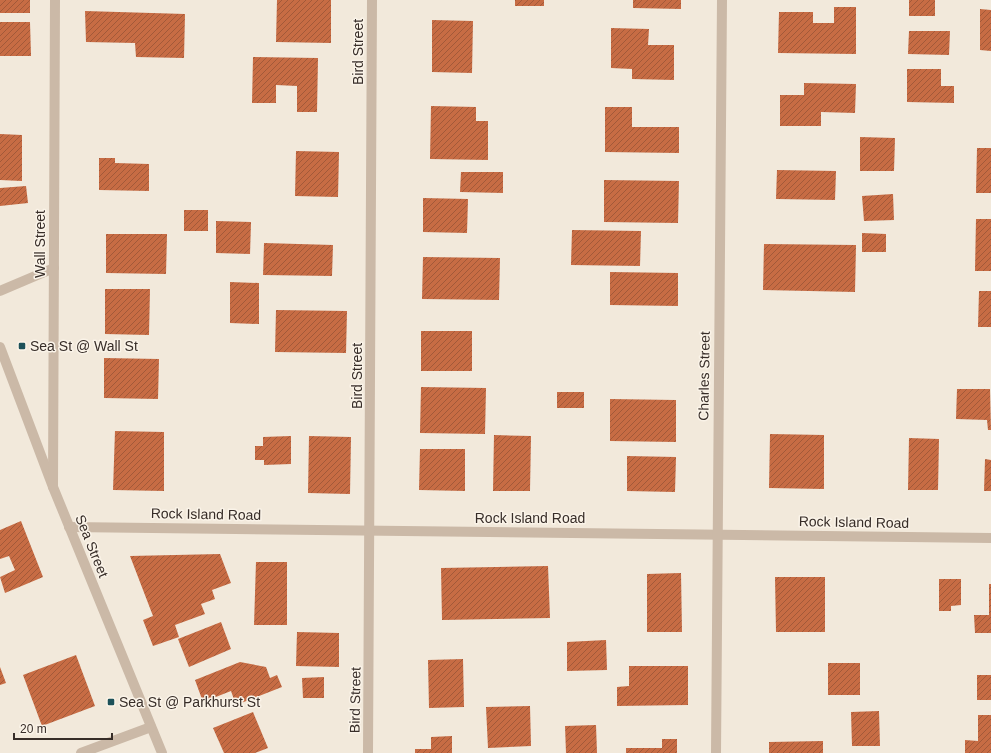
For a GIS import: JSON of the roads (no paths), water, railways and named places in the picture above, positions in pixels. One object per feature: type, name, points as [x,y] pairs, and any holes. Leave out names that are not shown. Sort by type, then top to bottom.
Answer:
[{"type":"street","name":"Wall Street","points":[[53,488],[55,0]]},
{"type":"street","name":"Bird Street","points":[[368,753],[372,0]]},
{"type":"street","name":"Charles Street","points":[[716,753],[722,0]]},
{"type":"street","points":[[0,291],[54,268]]},
{"type":"street","name":"Sea Street","points":[[0,347],[53,488],[162,753]]},
{"type":"street","name":"Rock Island Road","points":[[69,526],[991,538]]},
{"type":"street","points":[[81,753],[151,728]]},
{"type":"place","name":"Sea St @ Wall St","points":[[22,346]]},
{"type":"place","name":"Sea St @ Parkhurst St","points":[[111,702]]}]
